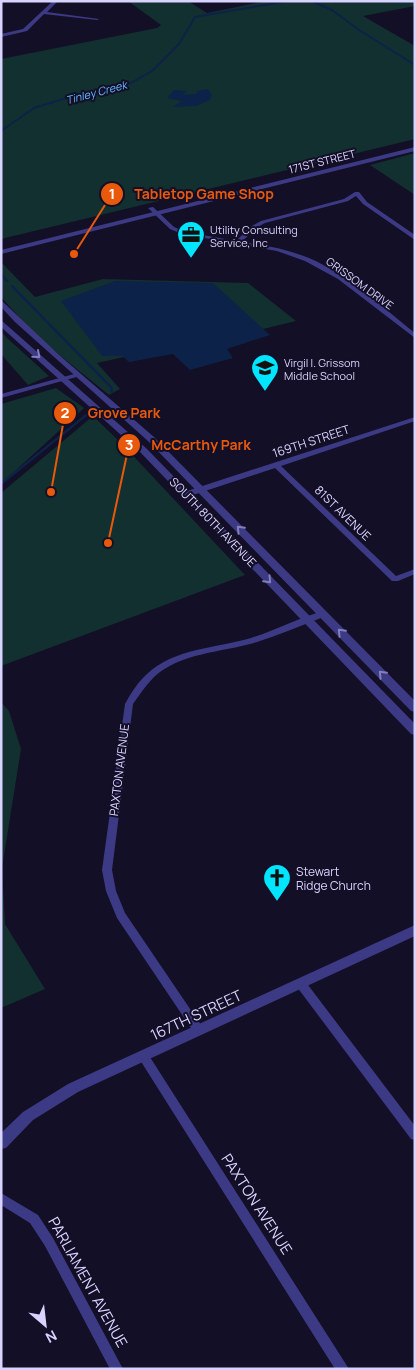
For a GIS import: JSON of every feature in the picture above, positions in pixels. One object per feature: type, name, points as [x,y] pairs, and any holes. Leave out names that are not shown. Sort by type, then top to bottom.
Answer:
[{"type":"street","points":[[1,36],[25,30],[56,1]]},
{"type":"street","points":[[44,13],[97,19]]},
{"type":"street","name":"171ST STREET","points":[[1,252],[415,142]]},
{"type":"street","name":"171ST STREET","points":[[1,246],[415,149]]},
{"type":"street","points":[[237,243],[252,228],[263,222],[346,200],[356,193],[365,203],[415,238]]},
{"type":"street","name":"GRISSOM DRIVE","points":[[154,211],[172,228],[184,233],[289,253],[329,270],[415,336]]},
{"type":"street","name":"SOUTH 80TH AVENUE","points":[[1,302],[36,339],[121,410],[202,489],[415,708]]},
{"type":"street","name":"SOUTH 80TH AVENUE","points":[[1,322],[144,450],[415,731]]},
{"type":"street","points":[[1,396],[78,374]]},
{"type":"street","name":"169TH STREET","points":[[186,494],[415,419]]},
{"type":"street","name":"81ST AVENUE","points":[[276,464],[395,579],[415,571]]},
{"type":"street","name":"PAXTON AVENUE","points":[[199,1031],[121,915],[111,891],[107,870],[129,704],[136,691],[154,672],[180,657],[245,643],[323,614]]},
{"type":"street","name":"167TH STREET","points":[[1,1144],[28,1116],[72,1088],[144,1057],[415,930]]},
{"type":"street","points":[[300,984],[415,1135]]},
{"type":"street","name":"PAXTON AVENUE","points":[[144,1057],[343,1369]]},
{"type":"street","name":"PARLIAMENT AVENUE","points":[[1,1198],[34,1219],[49,1242],[117,1369]]},
{"type":"green space","points":[[128,1],[188,1],[207,13],[266,1],[415,1],[415,6],[363,16],[415,46],[415,139],[1,239],[1,59],[157,28],[161,25]]},
{"type":"green space","points":[[415,153],[415,195],[370,165]]},
{"type":"green space","points":[[1,262],[35,297],[103,279],[248,283],[296,321],[129,362],[124,357],[97,363],[120,389],[109,395],[36,336],[1,297]]},
{"type":"green space","points":[[1,331],[49,376],[28,385],[1,354]]},
{"type":"green space","points":[[56,388],[84,408],[1,484],[1,404]]},
{"type":"green space","points":[[93,416],[123,445],[245,575],[1,666],[1,493]]},
{"type":"green space","points":[[1,702],[9,711],[21,749],[2,868],[5,924],[45,989],[1,1008]]},
{"type":"water","points":[[208,89],[212,95],[210,100],[196,106],[173,107],[182,101],[167,98],[174,90],[187,91],[183,95],[196,94],[197,91]]},
{"type":"water","points":[[115,281],[213,283],[270,335],[227,349],[233,358],[190,370],[173,354],[129,362],[124,356],[102,356],[61,301]]},
{"type":"waterway","name":"Tinley Creek","points":[[1,131],[34,108],[63,99],[129,84],[152,71],[179,44],[195,17],[288,1]]},
{"type":"waterway","name":"Tinley Creek","points":[[311,1],[332,10],[359,30],[415,65]]},
{"type":"waterway","name":"Tinley Creek","points":[[1,274],[7,281]]},
{"type":"waterway","name":"Tinley Creek","points":[[12,286],[111,387],[112,392]]},
{"type":"waterway","name":"Tinley Creek","points":[[1,484],[90,412]]},
{"type":"place","name":"Tabletop Game Shop","points":[[74,254]]},
{"type":"place","name":"Utility Consulting Service, Inc","points":[[191,259]]},
{"type":"place","name":"Virgil I. Grissom Middle School","points":[[265,392]]},
{"type":"place","name":"Grove Park","points":[[51,492]]},
{"type":"place","name":"McCarthy Park","points":[[108,543]]},
{"type":"place","name":"Stewart Ridge Church","points":[[277,902]]}]
